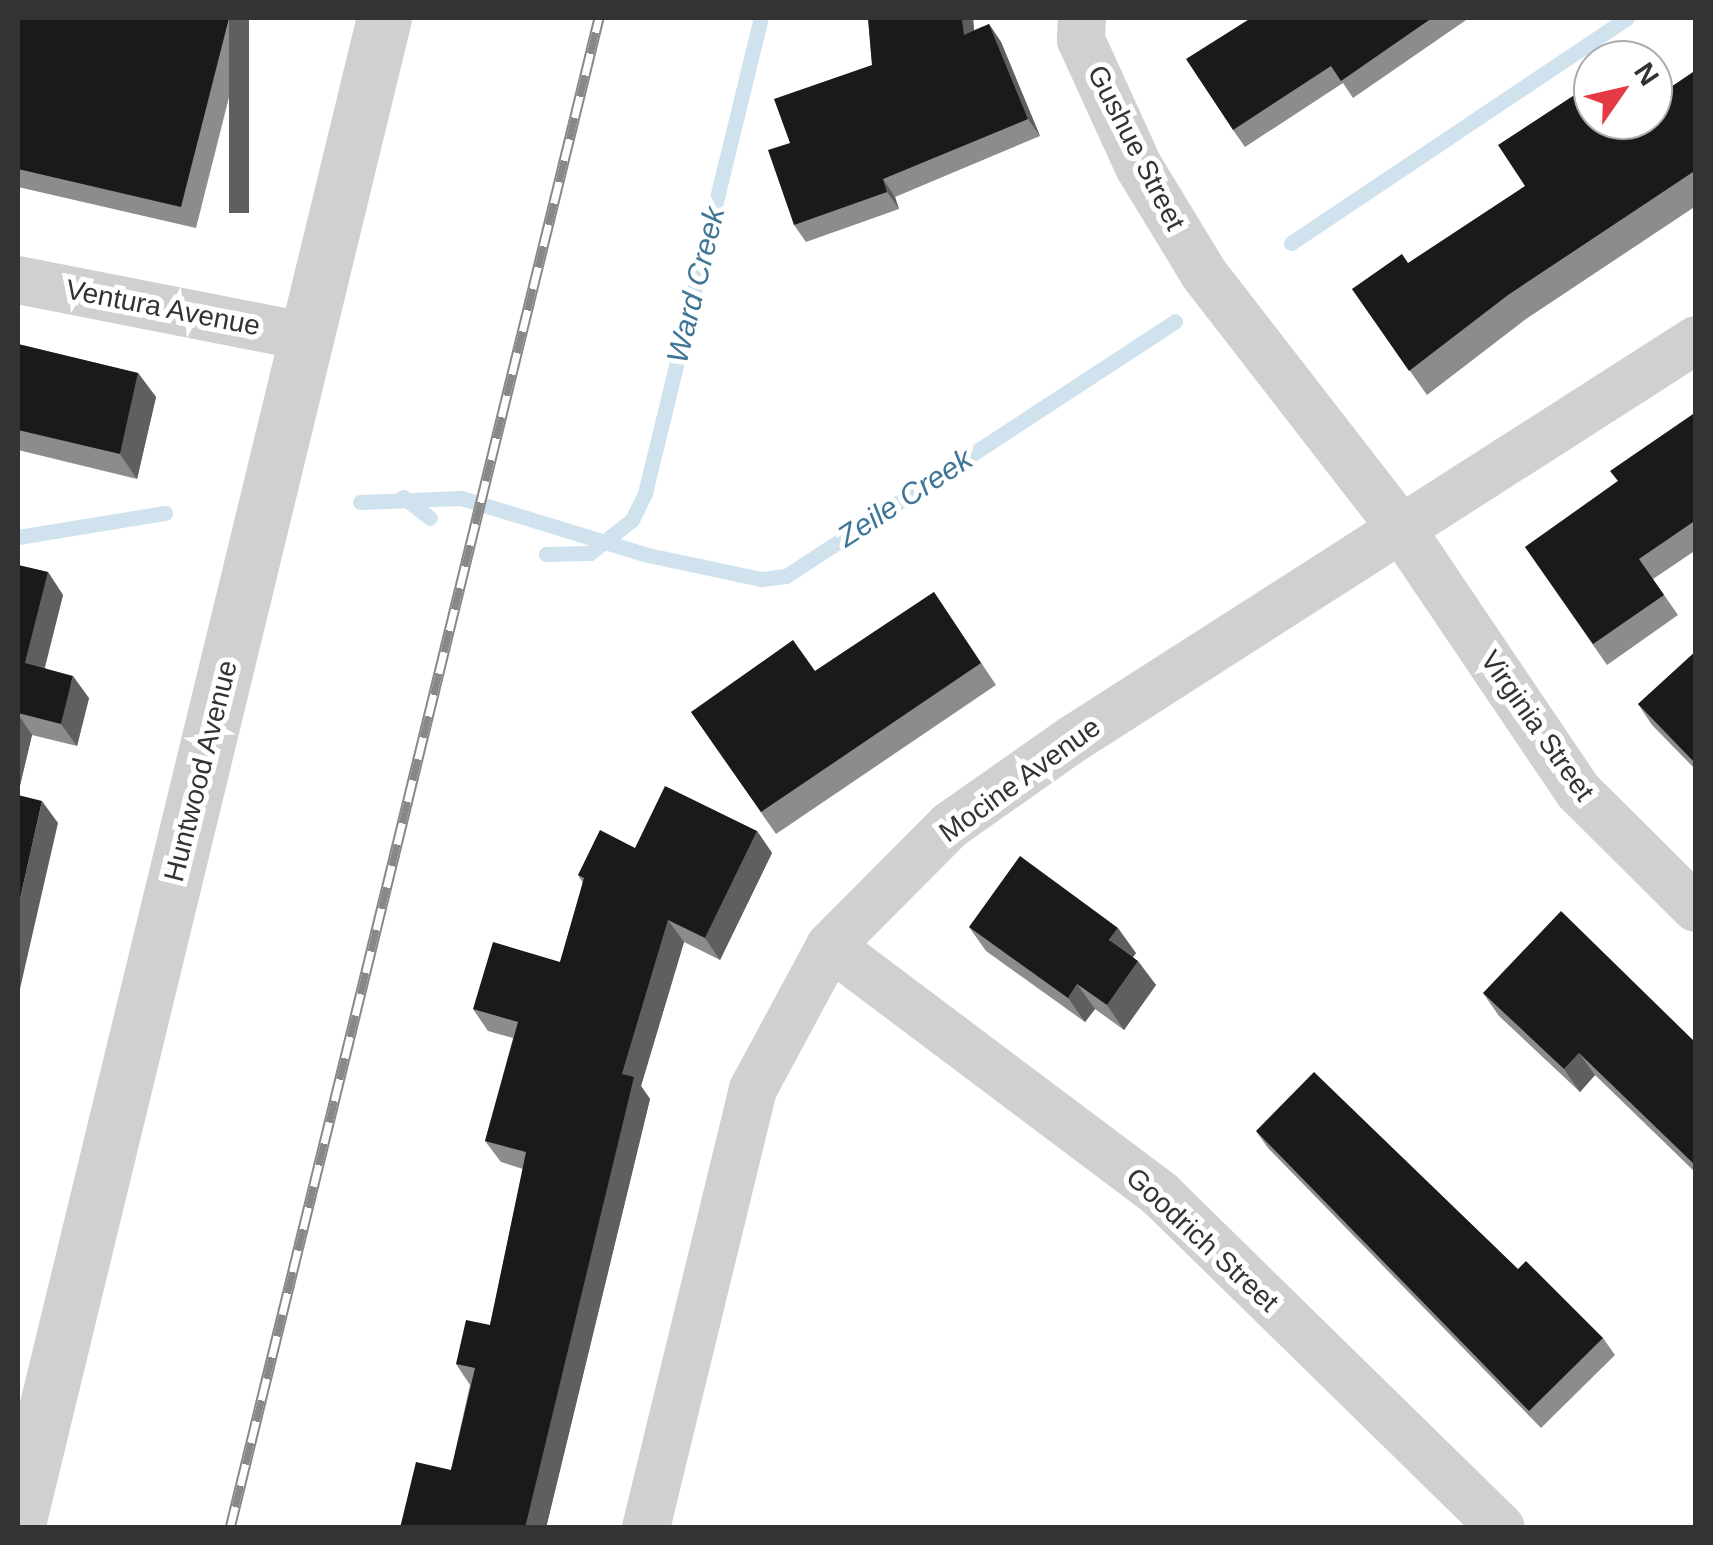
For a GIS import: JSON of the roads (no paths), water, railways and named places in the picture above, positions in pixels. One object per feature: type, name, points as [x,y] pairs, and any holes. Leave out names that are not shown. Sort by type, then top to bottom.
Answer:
[{"type":"street","name":"Huntwood Avenue","points":[[18,1524],[310,337],[384,18]]},
{"type":"street","name":"Gushue Street","points":[[1082,18],[1082,40],[1140,167],[1204,274],[1400,527]]},
{"type":"street","name":"Ventura Avenue","points":[[18,280],[310,337]]},
{"type":"street","name":"Mocine Avenue","points":[[646,1528],[752,1090],[830,946],[949,826],[1400,527],[1696,340]]},
{"type":"street","name":"Virginia Street","points":[[1400,527],[1578,791],[1696,908]]},
{"type":"street","name":"Goodrich Street","points":[[830,946],[1160,1194],[1501,1528]]},
{"type":"waterway","name":"Ward Creek","points":[[546,554],[590,553],[632,520],[645,493],[761,18]]},
{"type":"waterway","name":"Zeile Creek","points":[[1291,243],[1627,18]]},
{"type":"waterway","name":"Zeile Creek","points":[[360,502],[461,498],[648,555],[761,579],[786,576],[1175,321]]},
{"type":"waterway","name":"Ward Creek","points":[[403,497],[430,518]]},
{"type":"waterway","name":"Ward Creek","points":[[18,537],[165,513]]},
{"type":"railway","points":[[230,1528],[599,18]]}]
